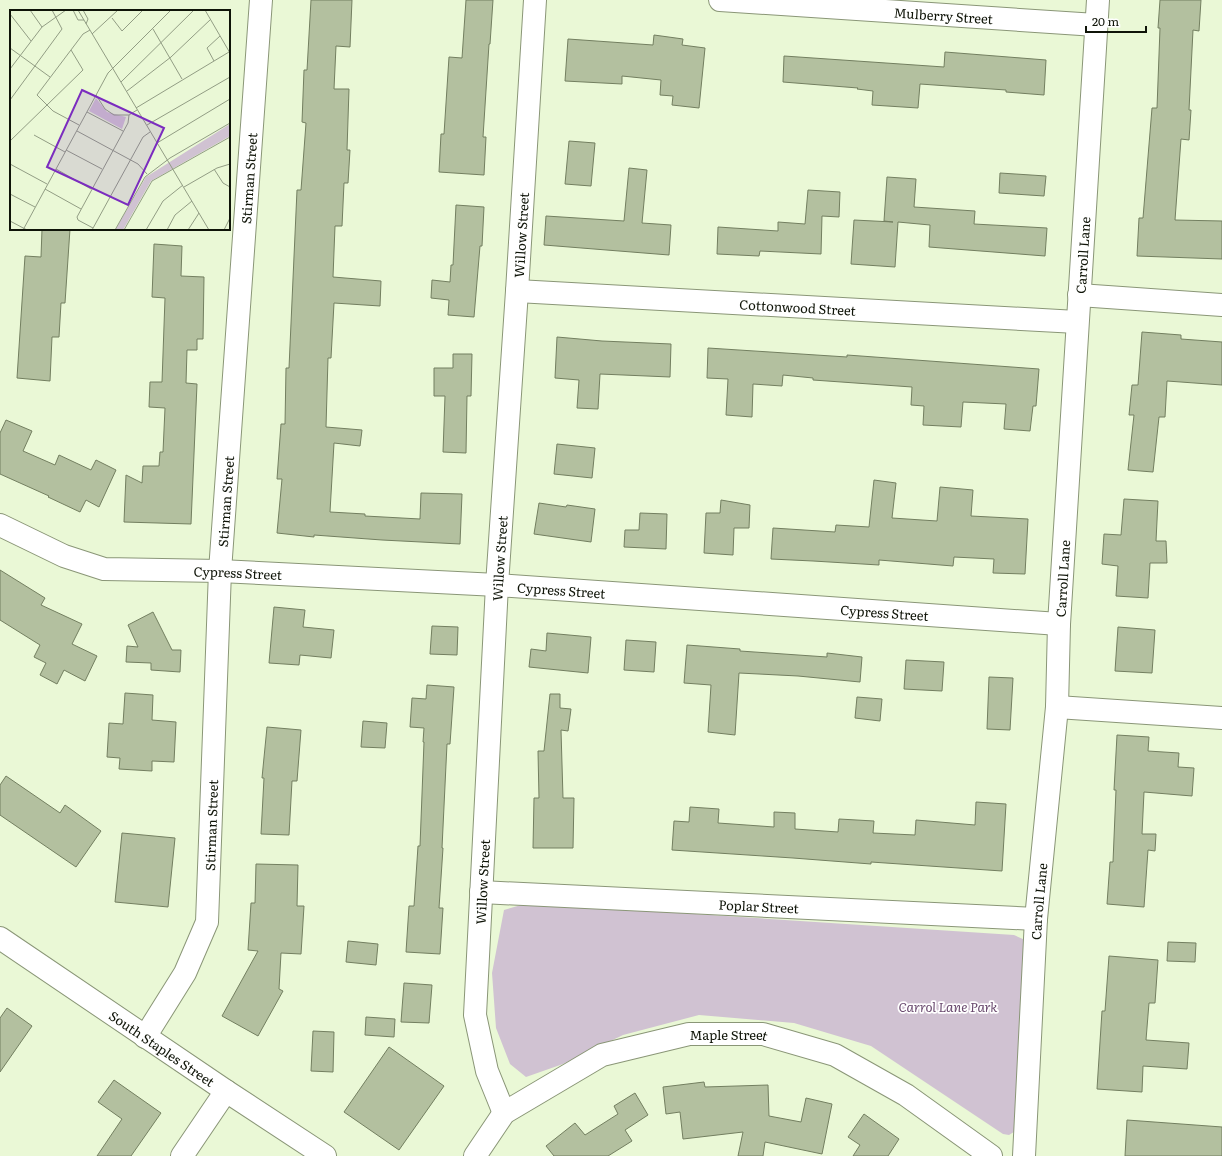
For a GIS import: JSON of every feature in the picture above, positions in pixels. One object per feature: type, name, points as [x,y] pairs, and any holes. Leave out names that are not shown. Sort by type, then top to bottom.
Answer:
[{"type":"street","name":"Stirman Street","points":[[145,1037],[185,973],[207,922],[220,571],[261,0]]},
{"type":"street","name":"Willow Street","points":[[504,1113],[487,1071],[475,1015],[480,892],[497,585],[518,291],[535,0]]},
{"type":"street","name":"Mulberry Street","points":[[720,0],[1096,25]]},
{"type":"street","name":"Carroll Lane","points":[[1024,1156],[1036,919],[1057,707],[1058,624],[1098,0]]},
{"type":"street","name":"Cottonwood Street","points":[[518,291],[1077,322]]},
{"type":"street","points":[[1078,295],[1222,305]]},
{"type":"street","name":"Cypress Street","points":[[0,526],[64,556],[104,569],[220,571],[497,585],[1058,624]]},
{"type":"street","points":[[1057,707],[1222,718]]},
{"type":"street","name":"Poplar Street","points":[[480,892],[1036,919]]},
{"type":"street","name":"South Staples Street","points":[[0,938],[145,1037],[325,1156]]},
{"type":"street","name":"Maple Street","points":[[475,1156],[504,1113],[602,1055],[689,1034],[763,1034],[835,1055],[906,1095],[991,1156]]},
{"type":"street","points":[[182,1156],[226,1091]]},
{"type":"green space","name":"Carrol Lane Park","points":[[528,903],[1014,935],[1025,940],[1017,1130],[1009,1135],[1003,1134],[871,1046],[794,1023],[699,1015],[623,1035],[563,1064],[526,1077],[510,1064],[496,1028],[492,973],[504,910]]},
{"type":"building","points":[[311,0],[352,0],[350,47],[336,46],[334,89],[349,89],[347,150],[350,150],[348,183],[344,183],[342,226],[335,226],[333,277],[381,281],[380,306],[334,303],[331,358],[328,358],[326,427],[362,430],[360,446],[334,443],[330,512],[365,514],[365,516],[420,519],[421,493],[462,494],[460,544],[314,535],[314,537],[277,533],[282,479],[277,479],[281,424],[285,424],[286,368],[289,368],[297,190],[301,190],[306,123],[302,122],[304,70],[307,70]]},
{"type":"building","points":[[466,0],[493,0],[483,137],[486,137],[484,175],[439,172],[441,134],[444,134],[449,57],[462,58]]},
{"type":"building","points":[[1160,0],[1201,0],[1199,31],[1193,30],[1189,140],[1181,139],[1175,220],[1222,221],[1222,259],[1137,256],[1139,218],[1143,218],[1152,108],[1157,108],[1160,28],[1158,28]]},
{"type":"building","points":[[654,35],[683,39],[682,45],[705,48],[699,108],[672,105],[673,96],[660,95],[661,80],[622,76],[622,84],[565,81],[568,39],[653,45]]},
{"type":"building","points":[[945,52],[1046,60],[1044,95],[1006,92],[1006,90],[920,84],[918,108],[872,105],[873,91],[857,89],[858,88],[783,82],[784,56],[944,67]]},
{"type":"building","points":[[569,141],[595,143],[591,186],[565,184]]},
{"type":"building","points":[[629,168],[647,170],[642,223],[671,225],[669,255],[544,245],[546,216],[624,221]]},
{"type":"building","points":[[1000,173],[1046,176],[1044,196],[999,193]]},
{"type":"building","points":[[887,177],[916,179],[914,207],[975,211],[974,224],[1047,228],[1045,256],[929,247],[930,225],[898,222],[895,267],[851,264],[854,220],[893,222],[884,221]]},
{"type":"building","points":[[808,190],[840,192],[839,217],[822,216],[821,254],[760,251],[759,256],[717,254],[718,227],[778,231],[778,222],[805,224]]},
{"type":"building","points":[[456,205],[484,207],[482,246],[480,246],[474,317],[448,315],[449,300],[431,298],[432,280],[450,282],[451,265],[453,265]]},
{"type":"building","points":[[42,230],[70,230],[65,303],[61,303],[59,337],[52,337],[50,381],[17,378],[25,256],[41,257]]},
{"type":"building","points":[[154,244],[182,246],[181,276],[204,277],[203,339],[197,339],[197,350],[187,350],[186,383],[197,384],[191,524],[124,522],[126,475],[142,483],[143,466],[159,466],[160,452],[163,452],[165,408],[149,407],[150,382],[162,382],[165,298],[152,297]]},
{"type":"building","points":[[1142,332],[1181,335],[1181,339],[1222,342],[1222,385],[1167,381],[1165,417],[1159,417],[1153,472],[1128,470],[1134,415],[1129,415],[1132,385],[1138,385]]},
{"type":"building","points":[[557,337],[602,341],[671,344],[670,377],[600,374],[598,409],[577,408],[579,380],[555,378]]},
{"type":"building","points":[[708,348],[847,357],[847,355],[1039,369],[1036,406],[1033,406],[1030,431],[1004,429],[1006,404],[963,402],[961,427],[923,425],[924,406],[911,405],[912,387],[813,380],[813,378],[783,375],[782,386],[753,384],[752,417],[726,415],[728,379],[707,378]]},
{"type":"building","points":[[453,354],[472,354],[471,396],[467,396],[466,453],[443,452],[445,396],[434,396],[434,368],[453,368]]},
{"type":"building","points":[[6,420],[32,431],[23,451],[55,465],[59,455],[91,470],[96,460],[116,470],[99,507],[86,500],[80,512],[0,474],[0,433]]},
{"type":"building","points":[[557,444],[595,448],[592,478],[554,474]]},
{"type":"building","points":[[874,480],[896,483],[892,518],[937,521],[940,487],[973,490],[971,516],[1028,519],[1025,574],[993,573],[994,559],[954,557],[953,566],[879,560],[879,565],[771,559],[773,528],[835,532],[836,525],[869,527]]},
{"type":"building","points":[[1124,499],[1158,501],[1156,541],[1166,541],[1167,563],[1150,563],[1148,598],[1116,596],[1118,566],[1102,564],[1104,534],[1121,535]]},
{"type":"building","points":[[721,500],[750,505],[749,528],[734,528],[733,555],[704,553],[706,513],[720,513]]},
{"type":"building","points":[[539,503],[595,509],[591,542],[534,534]]},
{"type":"building","points":[[640,513],[667,514],[666,549],[624,547],[625,530],[639,530]]},
{"type":"building","points":[[0,570],[45,598],[41,605],[82,624],[72,644],[97,656],[85,681],[64,670],[57,684],[40,675],[46,663],[34,657],[40,645],[0,620]]},
{"type":"building","points":[[274,607],[305,610],[303,627],[334,630],[331,658],[300,655],[299,665],[269,663]]},
{"type":"building","points":[[153,612],[172,650],[181,650],[180,672],[151,670],[151,663],[126,662],[127,646],[138,647],[128,625]]},
{"type":"building","points":[[432,626],[458,627],[457,655],[430,654]]},
{"type":"building","points":[[1118,627],[1155,630],[1152,673],[1115,671]]},
{"type":"building","points":[[547,633],[591,637],[588,673],[529,667],[531,649],[546,651]]},
{"type":"building","points":[[626,640],[656,642],[654,672],[624,670]]},
{"type":"building","points":[[687,645],[740,649],[740,651],[827,657],[827,653],[862,657],[860,682],[798,676],[739,673],[735,735],[708,732],[711,685],[684,683]]},
{"type":"building","points":[[906,660],[944,662],[942,691],[904,689]]},
{"type":"building","points":[[989,677],[1013,678],[1010,730],[987,729]]},
{"type":"building","points":[[427,685],[454,687],[450,744],[447,744],[439,908],[443,908],[440,954],[406,952],[409,906],[414,906],[418,846],[420,846],[424,742],[424,728],[410,727],[412,698],[426,699]]},
{"type":"building","points":[[125,693],[153,695],[152,720],[176,722],[174,762],[152,761],[152,771],[119,769],[120,758],[107,757],[109,723],[123,724]]},
{"type":"building","points":[[550,694],[560,694],[560,708],[571,709],[568,731],[561,730],[563,798],[574,798],[573,848],[533,848],[534,798],[539,798],[538,751],[544,751]]},
{"type":"building","points":[[857,697],[882,699],[880,721],[855,718]]},
{"type":"building","points":[[363,721],[387,723],[385,748],[361,747]]},
{"type":"building","points":[[267,727],[301,730],[297,781],[292,781],[289,835],[261,834],[264,778],[262,778]]},
{"type":"building","points":[[1117,735],[1149,737],[1148,751],[1179,753],[1178,767],[1194,768],[1192,796],[1144,792],[1142,834],[1156,834],[1155,851],[1148,850],[1144,907],[1107,904],[1110,862],[1113,862],[1116,790],[1114,790]]},
{"type":"building","points":[[6,776],[60,813],[65,805],[101,831],[76,867],[0,815],[0,785]]},
{"type":"building","points":[[976,802],[1006,804],[1002,871],[871,862],[871,864],[672,850],[674,821],[689,822],[690,807],[719,809],[718,823],[774,827],[774,812],[795,813],[795,829],[838,832],[839,819],[874,821],[873,833],[915,835],[916,820],[975,825]]},
{"type":"building","points":[[122,833],[175,838],[168,907],[115,902]]},
{"type":"building","points":[[256,864],[298,865],[297,906],[304,906],[301,954],[281,953],[279,989],[283,991],[258,1036],[222,1016],[258,951],[248,950],[251,903],[255,903]]},
{"type":"building","points":[[348,941],[378,944],[376,965],[346,962]]},
{"type":"building","points":[[1168,942],[1196,943],[1195,962],[1167,961]]},
{"type":"building","points":[[1109,956],[1158,960],[1155,1003],[1149,1003],[1146,1040],[1189,1043],[1187,1069],[1143,1066],[1142,1092],[1097,1089],[1102,1011],[1105,1011]]},
{"type":"building","points":[[404,983],[432,985],[429,1023],[401,1022]]},
{"type":"building","points":[[7,1008],[32,1026],[0,1072],[0,1018]]},
{"type":"building","points":[[366,1017],[395,1019],[394,1037],[365,1035]]},
{"type":"building","points":[[313,1031],[334,1032],[333,1072],[311,1071]]},
{"type":"building","points":[[389,1047],[444,1086],[399,1150],[344,1112]]},
{"type":"building","points":[[114,1080],[161,1113],[131,1156],[97,1156],[122,1119],[98,1102]]},
{"type":"building","points":[[704,1082],[705,1087],[768,1085],[769,1116],[801,1122],[806,1098],[832,1104],[822,1154],[765,1142],[763,1156],[738,1156],[743,1132],[683,1139],[680,1112],[666,1114],[663,1087]]},
{"type":"building","points":[[635,1093],[648,1115],[625,1130],[632,1141],[608,1156],[554,1156],[546,1146],[575,1123],[585,1135],[618,1114],[614,1106]]},
{"type":"building","points":[[864,1114],[899,1139],[888,1156],[853,1156],[860,1145],[848,1137]]},
{"type":"building","points":[[1127,1120],[1222,1127],[1222,1156],[1125,1156]]}]
